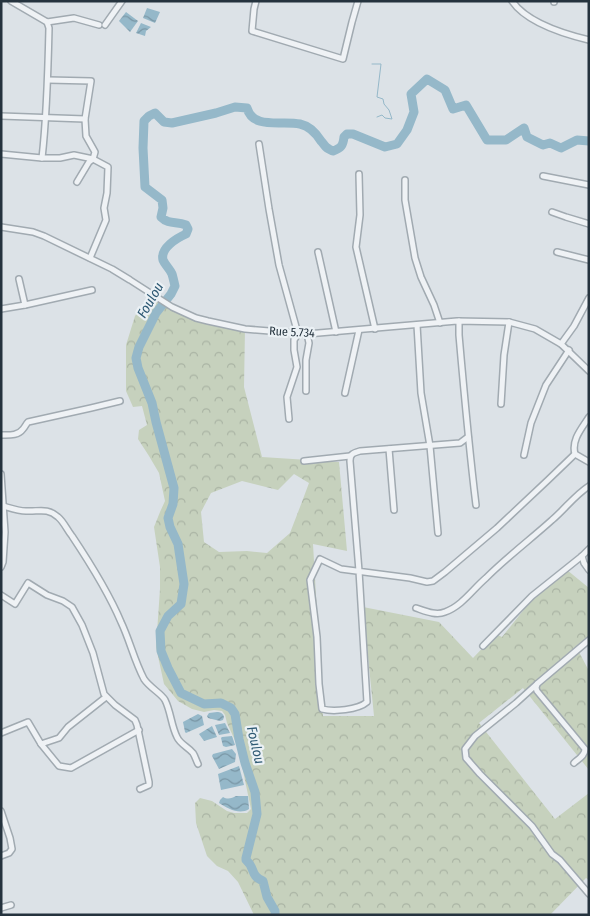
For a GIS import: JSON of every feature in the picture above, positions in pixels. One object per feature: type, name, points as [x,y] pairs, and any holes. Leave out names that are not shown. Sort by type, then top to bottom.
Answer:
[{"type":"street","points":[[11,1],[47,22],[74,18],[102,25],[122,1]]},
{"type":"street","points":[[256,1],[252,31],[344,59],[358,1]]},
{"type":"street","points":[[512,1],[527,17],[542,25],[589,40]]},
{"type":"street","points":[[42,158],[48,80],[49,28],[47,22]]},
{"type":"street","points":[[48,80],[91,81],[85,119],[86,136],[96,152],[94,159],[89,162],[76,182]]},
{"type":"street","points":[[1,116],[85,119]]},
{"type":"street","points":[[259,144],[268,209],[279,265],[298,334],[294,340],[297,367],[287,397],[290,418]]},
{"type":"street","points":[[1,154],[42,158],[74,156],[94,159],[108,167],[107,193],[104,208],[106,220],[90,258]]},
{"type":"street","points":[[360,174],[360,215],[356,247],[375,329]]},
{"type":"street","points":[[543,176],[589,185]]},
{"type":"street","points":[[405,180],[405,200],[415,258],[440,323]]},
{"type":"street","points":[[552,212],[589,224]]},
{"type":"street","name":"Rue 5.734","points":[[1,227],[33,232],[44,236],[112,269],[172,307],[196,318],[245,328],[298,334],[459,321],[509,322],[535,329],[561,344],[589,372]]},
{"type":"street","points":[[318,252],[336,332]]},
{"type":"street","points":[[557,252],[589,260]]},
{"type":"street","points":[[19,279],[25,305]]},
{"type":"street","points":[[1,309],[92,290]]},
{"type":"street","points":[[561,344],[574,326],[589,298]]},
{"type":"street","points":[[459,321],[468,437],[476,505]]},
{"type":"street","points":[[501,404],[504,355],[509,322]]},
{"type":"street","points":[[417,325],[421,393],[430,446],[438,533]]},
{"type":"street","points":[[345,393],[359,330]]},
{"type":"street","points":[[306,391],[306,360],[309,343],[307,334]]},
{"type":"street","points":[[524,455],[531,423],[546,385],[568,350]]},
{"type":"street","points":[[1,435],[19,433],[28,422],[120,401]]},
{"type":"street","points":[[589,417],[577,436],[573,448],[575,454],[589,462]]},
{"type":"street","points":[[304,461],[350,456],[360,451],[460,444],[468,437]]},
{"type":"street","points":[[389,449],[394,510]]},
{"type":"street","points":[[350,456],[359,571],[367,702],[362,706],[330,711],[322,709],[317,637],[310,580],[320,559],[341,569],[359,571],[410,578],[427,582],[433,581],[497,528],[575,454]]},
{"type":"street","points":[[1,474],[4,532],[1,567]]},
{"type":"street","points":[[416,608],[438,614],[455,607],[487,576],[589,486]]},
{"type":"street","points":[[3,506],[26,511],[45,510],[53,513],[66,527],[90,562],[105,589],[121,621],[132,653],[145,680],[151,688],[165,699],[178,739],[193,754],[198,764]]},
{"type":"street","points":[[483,646],[532,596],[589,549]]},
{"type":"street","points":[[582,556],[589,570]]},
{"type":"street","points":[[1,595],[15,604],[28,583],[47,595],[72,606],[93,653],[104,694],[135,720],[139,730],[149,782],[149,785],[140,789]]},
{"type":"street","points":[[589,640],[475,736],[465,749],[466,758],[532,826],[552,854],[560,860],[589,894]]},
{"type":"street","points":[[537,684],[537,692],[584,749],[583,755],[574,763]]},
{"type":"street","points":[[41,744],[59,738],[68,727],[106,697]]},
{"type":"street","points":[[1,733],[28,722],[41,744],[59,766],[71,768],[139,730]]},
{"type":"street","points":[[1,810],[12,849],[9,853],[1,856]]},
{"type":"street","points":[[1,908],[11,905]]},
{"type":"green space","points":[[151,293],[183,313],[245,329],[244,387],[262,457],[339,462],[347,551],[313,544],[323,716],[374,716],[363,607],[439,622],[473,658],[496,634],[502,637],[538,592],[567,570],[589,588],[589,640],[579,652],[589,671],[589,770],[523,688],[479,723],[555,819],[589,793],[589,880],[586,878],[550,915],[254,915],[238,882],[228,871],[217,866],[207,856],[196,823],[195,803],[200,798],[212,801],[227,811],[234,813],[247,813],[251,809],[238,747],[225,715],[222,711],[204,712],[192,709],[178,701],[164,684],[156,647],[160,567],[154,527],[165,501],[159,473],[138,439],[139,430],[147,425],[142,406],[133,407],[126,391],[126,345],[135,316]],"holes":[[[294,474],[309,483],[290,533],[267,553],[247,551],[219,552],[204,542],[201,512],[211,493],[242,481],[278,490]]]},
{"type":"water","points":[[147,8],[160,12],[155,23],[143,18]]},
{"type":"water","points":[[126,12],[138,21],[130,32],[119,21]]},
{"type":"water","points":[[141,23],[151,27],[146,31],[145,36],[136,33]]},
{"type":"water","points":[[217,712],[223,715],[223,720],[208,718],[209,713]]},
{"type":"water","points":[[198,714],[202,716],[204,725],[186,733],[183,722]]},
{"type":"water","points":[[225,723],[230,733],[219,735],[215,725]]},
{"type":"water","points":[[212,726],[217,737],[204,741],[199,734]]},
{"type":"water","points":[[232,736],[235,745],[223,746],[221,738]]},
{"type":"water","points":[[232,749],[236,754],[235,762],[219,769],[212,756],[213,754]]},
{"type":"water","points":[[239,766],[244,785],[221,790],[218,774]]},
{"type":"water","points":[[236,796],[248,796],[249,809],[238,811],[219,803],[223,797],[228,799]]},
{"type":"waterway","points":[[372,64],[381,64],[377,97],[383,99],[392,119],[385,118],[382,115],[377,117]]},
{"type":"waterway","name":"Foulou","points":[[275,915],[275,911],[267,897],[263,881],[256,877],[246,860],[257,814],[255,792],[245,763],[235,714],[231,708],[221,703],[204,704],[181,693],[161,651],[160,631],[168,616],[181,604],[184,584],[178,544],[168,518],[173,504],[174,488],[152,403],[136,358],[139,347],[156,313],[175,286],[172,274],[163,260],[164,251],[174,241],[186,234],[188,229],[186,225],[170,222],[161,217],[162,200],[145,187],[144,121],[155,113],[164,122],[172,123],[235,107],[247,108],[250,115],[262,122],[293,123],[306,126],[332,151],[341,146],[347,134],[353,134],[385,147],[397,144],[407,130],[414,112],[411,94],[427,79],[445,90],[453,109],[466,105],[487,140],[506,140],[524,128],[527,137],[543,145],[550,143],[561,148],[577,140],[589,141]]}]
